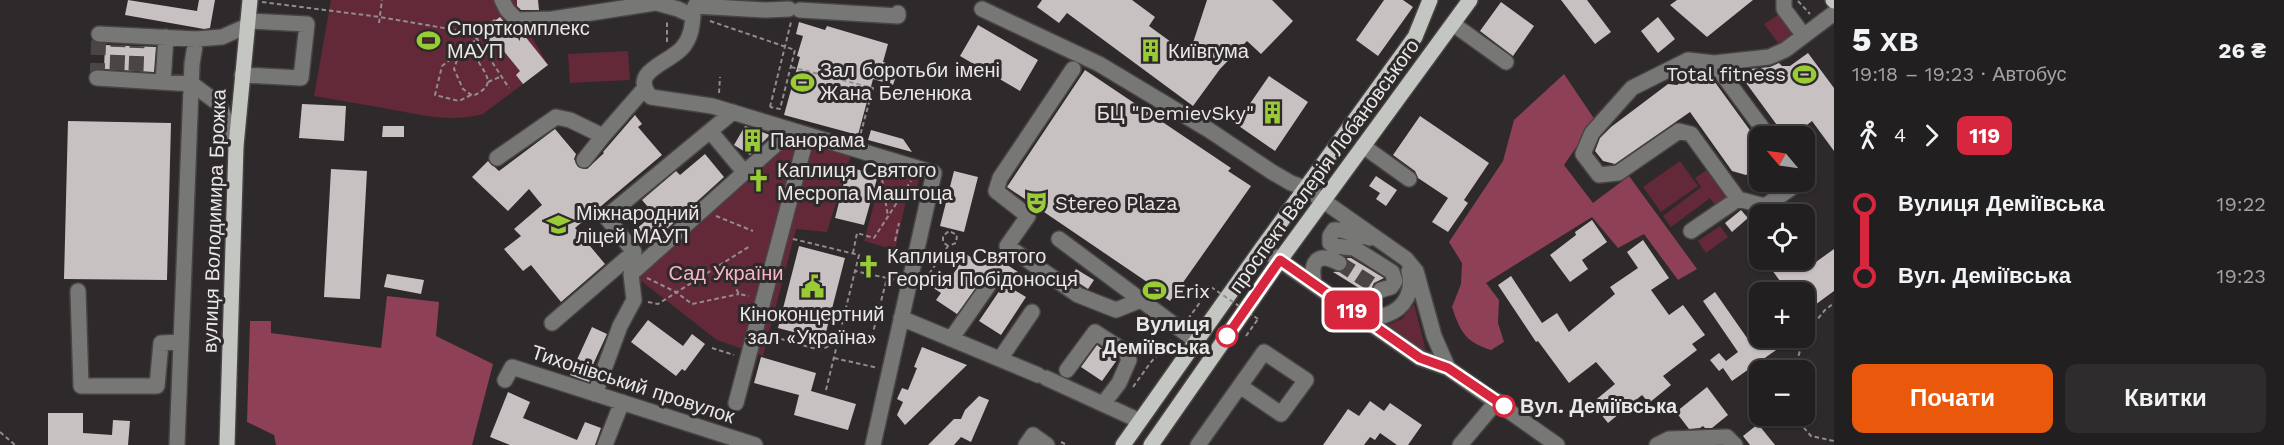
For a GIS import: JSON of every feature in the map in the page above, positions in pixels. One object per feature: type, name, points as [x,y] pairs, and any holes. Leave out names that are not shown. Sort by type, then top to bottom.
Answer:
[{"type":"main road","name":"проспект Валерія Лобановського","points":[[1123,445],[1415,37],[1430,0]]},
{"type":"main road","name":"проспект Валерія Лобановського","points":[[1151,445],[1323,200],[1470,0]]},
{"type":"main road","name":"вулиця Володимира Брожка","points":[[227,445],[236,146],[247,23],[256,1]]},
{"type":"street","points":[[1784,0],[1784,9],[1804,36]]},
{"type":"street","points":[[505,5],[517,20],[552,19],[650,2],[695,7],[898,16],[898,14]]},
{"type":"street","points":[[584,160],[644,89],[644,80],[650,70],[669,60],[684,46],[692,31],[695,7]]},
{"type":"street","points":[[982,9],[1099,64],[1209,130],[1272,172],[1305,188],[1406,259],[1416,271],[1434,336],[1448,368]]},
{"type":"street","points":[[1786,192],[1766,206],[1738,199],[1691,134],[1679,131],[1618,173],[1599,175],[1583,154],[1592,133],[1632,88],[1688,60],[1714,63],[1769,57],[1785,50],[1834,13]]},
{"type":"street","points":[[99,34],[117,40],[137,41],[166,37],[196,39],[222,37],[247,23],[307,24],[301,78],[242,75]]},
{"type":"street","points":[[1453,24],[1506,62]]},
{"type":"street","points":[[163,82],[166,37]]},
{"type":"street","points":[[177,445],[192,64],[196,39]]},
{"type":"street","points":[[1714,63],[1761,126]]},
{"type":"street","points":[[1073,69],[1000,178],[996,191],[1028,216],[1007,246],[1078,295],[1116,310],[1141,300]]},
{"type":"street","points":[[97,78],[117,75],[136,76],[163,82],[192,84],[219,104],[236,146]]},
{"type":"street","points":[[644,89],[651,97],[712,106],[934,173],[873,445]]},
{"type":"street","points":[[552,322],[634,252],[606,217],[733,112]]},
{"type":"street","points":[[497,158],[556,117],[570,120],[603,136]]},
{"type":"street","points":[[710,131],[745,173]]},
{"type":"street","points":[[595,394],[620,326],[634,300],[632,274],[745,173],[800,133]]},
{"type":"street","points":[[736,403],[782,236],[800,133]]},
{"type":"street","points":[[1363,146],[1409,179]]},
{"type":"street","points":[[1691,231],[1738,199]]},
{"type":"street","points":[[1381,290],[1392,287],[1395,281],[1392,272],[1354,248],[1334,246],[1330,243],[1330,236],[1334,230],[1341,230],[1382,241]]},
{"type":"street","points":[[1059,239],[1196,341]]},
{"type":"street","points":[[1262,248],[1420,358],[1448,368],[1557,445]]},
{"type":"street","points":[[1314,284],[1312,273],[1317,260],[1323,258],[1339,263]]},
{"type":"street","points":[[1361,317],[1386,315],[1401,307],[1410,295],[1411,280],[1406,259]]},
{"type":"street","points":[[951,339],[988,286]]},
{"type":"street","points":[[78,291],[81,386],[157,386],[161,343],[181,342]]},
{"type":"street","points":[[1000,359],[1032,312]]},
{"type":"street","points":[[902,318],[1042,376],[1140,421]]},
{"type":"street","points":[[1067,370],[1095,332],[1126,352],[1129,360],[1125,371],[1103,404]]},
{"type":"street","name":"Тихонівський провулок","points":[[505,380],[512,367],[755,445]]},
{"type":"street","points":[[1198,445],[1240,386]]},
{"type":"street","points":[[1460,445],[1497,401]]},
{"type":"street","points":[[605,445],[622,402]]},
{"type":"street","points":[[1026,445],[1033,435],[1054,443]]},
{"type":"street","points":[[1666,443],[1727,437],[1735,445]]},
{"type":"path","points":[[379,23],[382,0]]},
{"type":"path","points":[[1797,0],[1805,9]]},
{"type":"path","points":[[256,1],[380,17],[466,32],[477,39],[509,88]]},
{"type":"path","points":[[471,94],[459,101],[435,95],[442,66],[477,39],[481,31],[505,5]]},
{"type":"path","points":[[695,7],[795,50],[780,109],[770,106]]},
{"type":"path","points":[[767,123],[794,11]]},
{"type":"path","points":[[666,35],[667,13]]},
{"type":"path","points":[[459,52],[461,56]]},
{"type":"path","points":[[466,53],[475,57],[488,77],[488,82],[484,89],[473,96],[463,89],[456,77],[455,64],[466,53]]},
{"type":"path","points":[[791,68],[873,88],[860,136]]},
{"type":"path","points":[[488,82],[502,76]]},
{"type":"path","points":[[853,254],[857,233],[874,238],[919,168]]},
{"type":"path","points":[[881,169],[888,217]]},
{"type":"path","points":[[702,211],[753,231]]},
{"type":"path","points":[[898,239],[894,241],[899,223],[902,225]]},
{"type":"path","points":[[921,286],[947,248],[956,243],[957,235],[949,231],[943,236],[937,235]]},
{"type":"path","points":[[782,236],[859,255],[826,390]]},
{"type":"path","points":[[943,236],[943,242],[947,248]]},
{"type":"path","points":[[634,300],[658,304],[750,246]]},
{"type":"path","points":[[642,264],[647,278],[676,292],[692,304],[740,294],[722,263]]},
{"type":"path","points":[[855,271],[901,281]]},
{"type":"path","points":[[870,344],[886,278]]},
{"type":"path","points":[[1133,387],[1151,362],[1181,330],[1211,287],[1258,319],[1246,336]]},
{"type":"path","points":[[1815,323],[1834,303]]},
{"type":"path","points":[[756,332],[820,350],[838,342]]},
{"type":"path","points":[[712,348],[748,359]]},
{"type":"path","points":[[834,358],[868,366]]},
{"type":"path","points":[[1802,426],[1811,436],[1834,441]]},
{"type":"path","points":[[0,432],[15,445]]},
{"type":"path","points":[[1054,443],[1067,445]]},
{"type":"green space","name":"Спорткомплекс МАУП","points":[[331,0],[517,0],[518,13],[548,65],[483,114],[471,117],[424,116],[314,96]]},
{"type":"green space","points":[[1779,14],[1795,37],[1781,47],[1764,24]]},
{"type":"green space","points":[[628,51],[630,80],[570,83],[568,54]]},
{"type":"green space","name":"Сад України","points":[[791,137],[851,155],[827,232],[796,229],[763,356],[717,340],[636,277]]},
{"type":"green space","points":[[1680,161],[1698,186],[1661,212],[1643,187]]},
{"type":"green space","points":[[885,163],[921,173],[914,197],[907,196],[895,250],[864,241]]},
{"type":"green space","points":[[1708,169],[1729,198],[1717,208],[1710,198],[1671,227],[1663,216],[1701,187],[1695,178]]},
{"type":"green space","points":[[1720,226],[1728,237],[1706,253],[1698,241]]},
{"type":"green space","points":[[1414,304],[1427,355],[1385,326],[1402,319]]},
{"type":"shaded area","points":[[1564,74],[1595,120],[1564,165],[1593,203],[1629,176],[1697,269],[1678,280],[1644,234],[1618,248],[1592,217],[1486,283],[1499,300],[1498,323],[1504,342],[1491,350],[1469,339],[1461,329],[1455,315],[1452,307],[1461,284],[1462,263],[1449,242],[1503,161],[1514,120]]},
{"type":"shaded area","points":[[387,296],[439,302],[436,336],[493,364],[472,445],[276,445],[274,435],[247,422],[250,321],[271,321],[271,333],[381,348]]},
{"type":"building","points":[[128,0],[197,11],[199,0],[215,0],[210,28],[204,29],[125,15]]},
{"type":"building","points":[[517,0],[538,0],[539,10],[521,10],[517,6]]},
{"type":"building","points":[[1042,0],[1132,0],[1155,17],[1149,26],[1189,55],[1207,0],[1272,0],[1293,21],[1261,54],[1247,41],[1220,69],[1193,106],[1067,13],[1059,23],[1037,7]]},
{"type":"building","points":[[1384,0],[1403,0],[1413,7],[1378,56],[1356,40]]},
{"type":"building","points":[[1561,0],[1587,0],[1611,32],[1595,44]]},
{"type":"building","points":[[1677,0],[1753,0],[1707,37],[1670,5]]},
{"type":"building","points":[[1501,2],[1534,26],[1513,56],[1480,31]]},
{"type":"building","points":[[500,17],[520,41],[520,30],[548,65],[523,84],[516,75],[520,71],[498,44],[494,47],[481,31]]},
{"type":"building","points":[[1658,17],[1675,39],[1658,53],[1641,31]]},
{"type":"building","points":[[799,22],[825,30],[827,26],[888,44],[883,62],[899,67],[893,85],[873,79],[858,135],[784,115],[800,57],[797,56],[803,36],[796,34]]},
{"type":"building","points":[[978,25],[1038,60],[1020,91],[960,56]]},
{"type":"building","points":[[105,45],[156,47],[154,72],[104,69]]},
{"type":"building","points":[[1808,53],[1834,88],[1834,151],[1812,121],[1806,126],[1792,124],[1778,126],[1741,76],[1750,69],[1770,67],[1779,63],[1782,66],[1790,66]]},
{"type":"building","points":[[1085,70],[1231,168],[1228,171],[1251,186],[1170,301],[1152,288],[1153,286],[1007,187]]},
{"type":"building","points":[[1695,72],[1709,74],[1749,129],[1749,174],[1732,171],[1690,112],[1615,164],[1603,161],[1595,151],[1600,138],[1668,84],[1677,85]]},
{"type":"building","name":"БЦ \"DemievSky\"","points":[[1269,76],[1308,102],[1275,151],[1236,124]]},
{"type":"building","points":[[302,104],[346,106],[344,141],[299,138]]},
{"type":"building","points":[[635,115],[642,124],[638,127],[662,155],[575,228],[605,264],[561,302],[531,265],[523,271],[504,249],[521,236],[514,229],[542,205],[529,189],[508,211],[472,177],[488,161],[499,171],[555,129],[576,154],[574,159],[578,167],[587,169],[604,153]]},
{"type":"building","points":[[1420,116],[1489,163],[1464,200],[1468,203],[1448,232],[1432,222],[1448,198],[1418,178],[1415,171],[1393,155]]},
{"type":"building","points":[[68,121],[171,123],[167,280],[64,279]]},
{"type":"building","points":[[383,126],[404,126],[404,137],[382,137]]},
{"type":"building","name":"Панорама","points":[[745,126],[770,135],[750,155],[734,145]]},
{"type":"building","points":[[871,130],[903,139],[912,152],[868,140]]},
{"type":"building","points":[[705,154],[724,177],[648,246],[635,230],[654,214],[642,200],[676,171],[680,175]]},
{"type":"building","points":[[848,167],[878,175],[864,225],[835,218]]},
{"type":"building","points":[[331,169],[367,171],[360,299],[324,297]]},
{"type":"building","points":[[954,171],[978,177],[964,232],[940,226]]},
{"type":"building","points":[[1376,176],[1397,190],[1386,206],[1376,199],[1380,193],[1369,186]]},
{"type":"building","points":[[1741,210],[1748,218],[1732,232],[1725,223]]},
{"type":"building","points":[[1592,220],[1607,242],[1582,260],[1588,269],[1570,282],[1550,255]]},
{"type":"building","points":[[1643,240],[1669,278],[1651,290],[1669,315],[1683,305],[1705,335],[1692,344],[1697,350],[1663,376],[1671,385],[1649,403],[1642,395],[1608,423],[1592,403],[1615,384],[1596,362],[1569,383],[1538,341],[1536,342],[1498,285],[1511,276],[1542,323],[1557,313],[1569,332],[1615,294],[1610,287],[1638,268],[1627,252]]},
{"type":"building","points":[[799,246],[845,258],[824,340],[778,328]]},
{"type":"building","points":[[1834,249],[1834,291],[1815,305],[1815,282],[1781,282],[1772,270],[1800,270],[1802,272],[1815,270],[1815,263]]},
{"type":"building","points":[[989,253],[1021,274],[1011,288],[1026,297],[1001,335],[979,321],[1004,284],[987,273],[957,314],[936,300],[941,293],[926,283],[932,275],[947,284],[966,254],[981,264]]},
{"type":"building","points":[[1347,258],[1351,258],[1384,278],[1374,283],[1372,287],[1375,298],[1333,272],[1345,271],[1348,266]]},
{"type":"building","points":[[1076,269],[1094,280],[1088,289],[1071,278]]},
{"type":"building","points":[[387,274],[424,280],[421,294],[384,287]]},
{"type":"building","points":[[1715,292],[1749,341],[1749,348],[1779,348],[1762,360],[1749,360],[1749,369],[1732,381],[1723,368],[1719,371],[1710,360],[1719,353],[1726,361],[1738,352],[1703,301]]},
{"type":"building","points":[[648,320],[683,346],[692,334],[705,344],[685,371],[682,369],[676,376],[631,342]]},
{"type":"building","points":[[592,327],[607,334],[591,369],[594,370],[589,382],[570,375]]},
{"type":"building","points":[[1097,345],[1117,360],[1102,381],[1081,367]]},
{"type":"building","points":[[922,347],[967,365],[905,425],[897,415],[903,402],[897,399],[902,388],[908,390]]},
{"type":"building","points":[[761,357],[816,373],[811,391],[856,404],[848,430],[794,415],[799,395],[754,383]]},
{"type":"building","points":[[1707,387],[1728,415],[1712,428],[1703,426],[1689,429],[1676,412]]},
{"type":"building","points":[[508,392],[530,402],[523,418],[577,440],[585,422],[601,428],[595,445],[510,445],[490,437]]},
{"type":"building","points":[[979,396],[989,400],[971,442],[961,437],[954,445],[928,445],[954,419],[961,419],[965,410]]},
{"type":"building","points":[[1370,401],[1384,411],[1390,403],[1422,425],[1408,445],[1397,445],[1380,433],[1375,440],[1370,437],[1364,445],[1323,445],[1348,409],[1359,416]]},
{"type":"building","points":[[48,413],[83,413],[83,433],[112,435],[113,420],[130,421],[128,445],[48,445]]},
{"type":"building","points":[[1756,426],[1760,426],[1775,445],[1750,445],[1743,436]]},
{"type":"tunnel","points":[[97,78],[99,34]]},
{"type":"tunnel","points":[[117,70],[118,45]]},
{"type":"tunnel","points":[[136,71],[137,46]]},
{"type":"tunnel","points":[[1339,263],[1381,290]]},
{"type":"bus line","name":"119","points":[[1227,336],[1280,260],[1420,358],[1448,368],[1504,406]]},
{"type":"place","name":"Спорткомплекс МАУП","points":[[429,40]]},
{"type":"place","name":"Київгума","points":[[1150,51]]},
{"type":"place","name":"Total fitness","points":[[1804,74]]},
{"type":"place","name":"Зал боротьби імені Жана Беленюка","points":[[802,82]]},
{"type":"place","name":"БЦ \"DemievSky\"","points":[[1272,113]]},
{"type":"place","name":"Панорама","points":[[752,140]]},
{"type":"place","name":"Каплиця Святого Месропа Маштоца","points":[[759,181]]},
{"type":"place","name":"Stereo Plaza","points":[[1037,203]]},
{"type":"place","name":"Міжнародний ліцей МАУП","points":[[558,224]]},
{"type":"place","name":"Каплиця Святого Георгія Побідоносця","points":[[869,267]]},
{"type":"place","name":"Кіноконцертний зал «Україна»","points":[[812,286]]},
{"type":"place","name":"Erix","points":[[1155,291]]},
{"type":"place","name":"Вулиця Деміївська","points":[[1227,336]]},
{"type":"place","name":"Вул. Деміївська","points":[[1504,406]]}]
